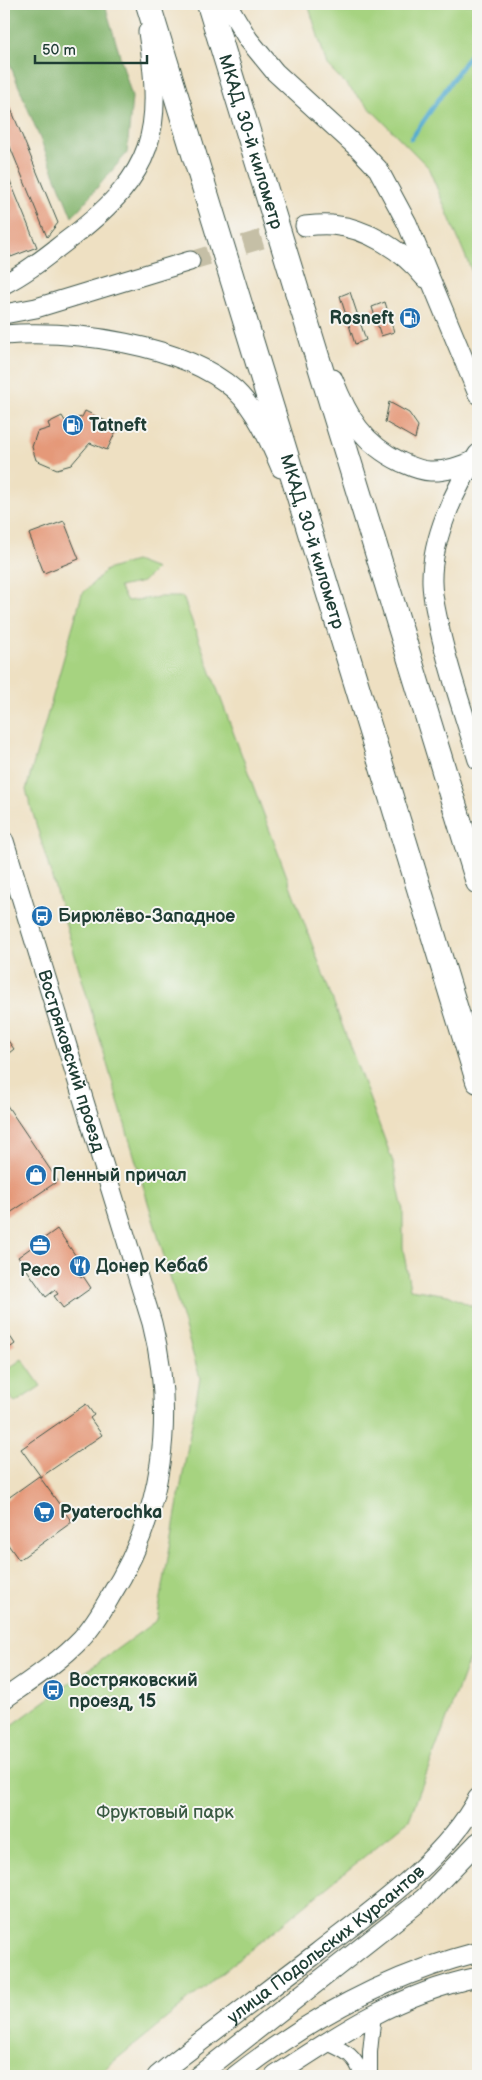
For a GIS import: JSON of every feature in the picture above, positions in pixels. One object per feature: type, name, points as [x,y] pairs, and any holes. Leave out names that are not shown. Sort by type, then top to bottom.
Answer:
[{"type":"highway","name":"МКАД, 30-й километр","points":[[148,4],[478,1081]]},
{"type":"highway","name":"МКАД, 30-й километр","points":[[209,4],[478,882]]},
{"type":"street","points":[[4,284],[25,273],[91,222],[132,179],[142,162],[150,138],[155,108],[154,76],[142,4]]},
{"type":"street","points":[[227,4],[248,39],[275,72],[378,169],[407,223],[466,361],[478,394]]},
{"type":"street","points":[[305,226],[333,225],[351,229],[374,238],[397,251],[414,264],[442,307]]},
{"type":"street","points":[[7,314],[36,308],[190,261]]},
{"type":"street","points":[[288,261],[338,389],[350,416],[360,432],[381,450],[413,468],[429,472],[448,470],[477,458]]},
{"type":"street","points":[[4,335],[42,333],[146,348],[173,355],[195,364],[219,378],[236,391],[255,413],[272,448],[318,559]]},
{"type":"street","points":[[466,361],[478,381]]},
{"type":"street","points":[[477,458],[444,523],[435,550],[432,582],[445,655],[478,760]]},
{"type":"street","name":"Востряковский проезд","points":[[4,841],[152,1323],[160,1355],[164,1384],[164,1428],[160,1471],[152,1505],[140,1539],[123,1577],[83,1636],[60,1658],[4,1698]]},
{"type":"street","name":"улица Подольских Курсантов","points":[[157,2076],[379,1905],[431,1858],[475,1807]]},
{"type":"street","name":"улица Подольских Курсантов","points":[[198,2076],[424,1898],[478,1842]]},
{"type":"street","points":[[235,2076],[288,2038],[350,2001],[380,1986],[422,1969],[478,1952]]},
{"type":"street","points":[[276,2076],[324,2042],[374,2013],[430,1989],[478,1976]]},
{"type":"street","points":[[370,2076],[370,2052],[374,2013]]},
{"type":"street","points":[[324,2042],[348,2052],[356,2061],[362,2076]]},
{"type":"green space","points":[[4,4],[105,4],[132,97],[127,153],[72,217],[4,50]]},
{"type":"green space","points":[[308,4],[478,4],[478,286],[428,167],[327,65]]},
{"type":"green space","name":"Фруктовый парк","points":[[135,561],[156,569],[143,582],[119,587],[127,601],[161,597],[183,597],[393,1162],[403,1210],[403,1248],[410,1289],[448,1295],[478,1309],[478,1636],[409,1820],[96,2076],[4,2076],[4,1731],[157,1620],[200,1378],[26,790],[82,594],[106,570]]},
{"type":"green space","points":[[22,1359],[41,1386],[15,1403],[4,1388],[4,1372]]},
{"type":"building","points":[[4,92],[58,223],[47,237],[4,132]]},
{"type":"building","points":[[4,166],[37,247],[11,257],[4,239]]},
{"type":"building","points":[[350,292],[366,340],[355,344],[340,296]]},
{"type":"building","points":[[385,302],[394,332],[381,336],[372,307]]},
{"type":"building","points":[[389,402],[409,413],[418,426],[415,439],[385,422]]},
{"type":"building","points":[[85,411],[118,427],[107,450],[90,443],[71,465],[57,469],[36,460],[32,447],[37,432],[50,428],[48,423],[62,416],[65,421],[82,417]]},
{"type":"building","points":[[64,521],[79,559],[44,573],[29,534]]},
{"type":"building","points":[[4,1035],[14,1049],[4,1057]]},
{"type":"building","points":[[4,1101],[58,1181],[4,1217]]},
{"type":"building","points":[[57,1229],[85,1269],[77,1274],[81,1278],[83,1276],[91,1288],[63,1308],[54,1296],[58,1294],[55,1290],[46,1297],[18,1257]]},
{"type":"building","points":[[4,1327],[15,1344],[4,1352]]},
{"type":"building","points":[[86,1404],[94,1415],[90,1418],[102,1435],[41,1477],[21,1449]]},
{"type":"building","points":[[39,1476],[72,1522],[19,1560],[4,1539],[4,1501]]},
{"type":"waterway","points":[[411,139],[478,43]]},
{"type":"tunnel","points":[[190,261],[305,226]]},
{"type":"place","name":"Rosneft","points":[[410,318]]},
{"type":"place","name":"Tatneft","points":[[73,425]]},
{"type":"place","name":"Бирюлёво-Западное","points":[[42,916]]},
{"type":"place","name":"Пенный причал","points":[[36,1175]]},
{"type":"place","name":"Ресо","points":[[40,1245]]},
{"type":"place","name":"Донер Кебаб","points":[[80,1266]]},
{"type":"place","name":"Pyaterochka","points":[[44,1512]]},
{"type":"place","name":"Востряковский проезд, 15","points":[[53,1690]]}]
